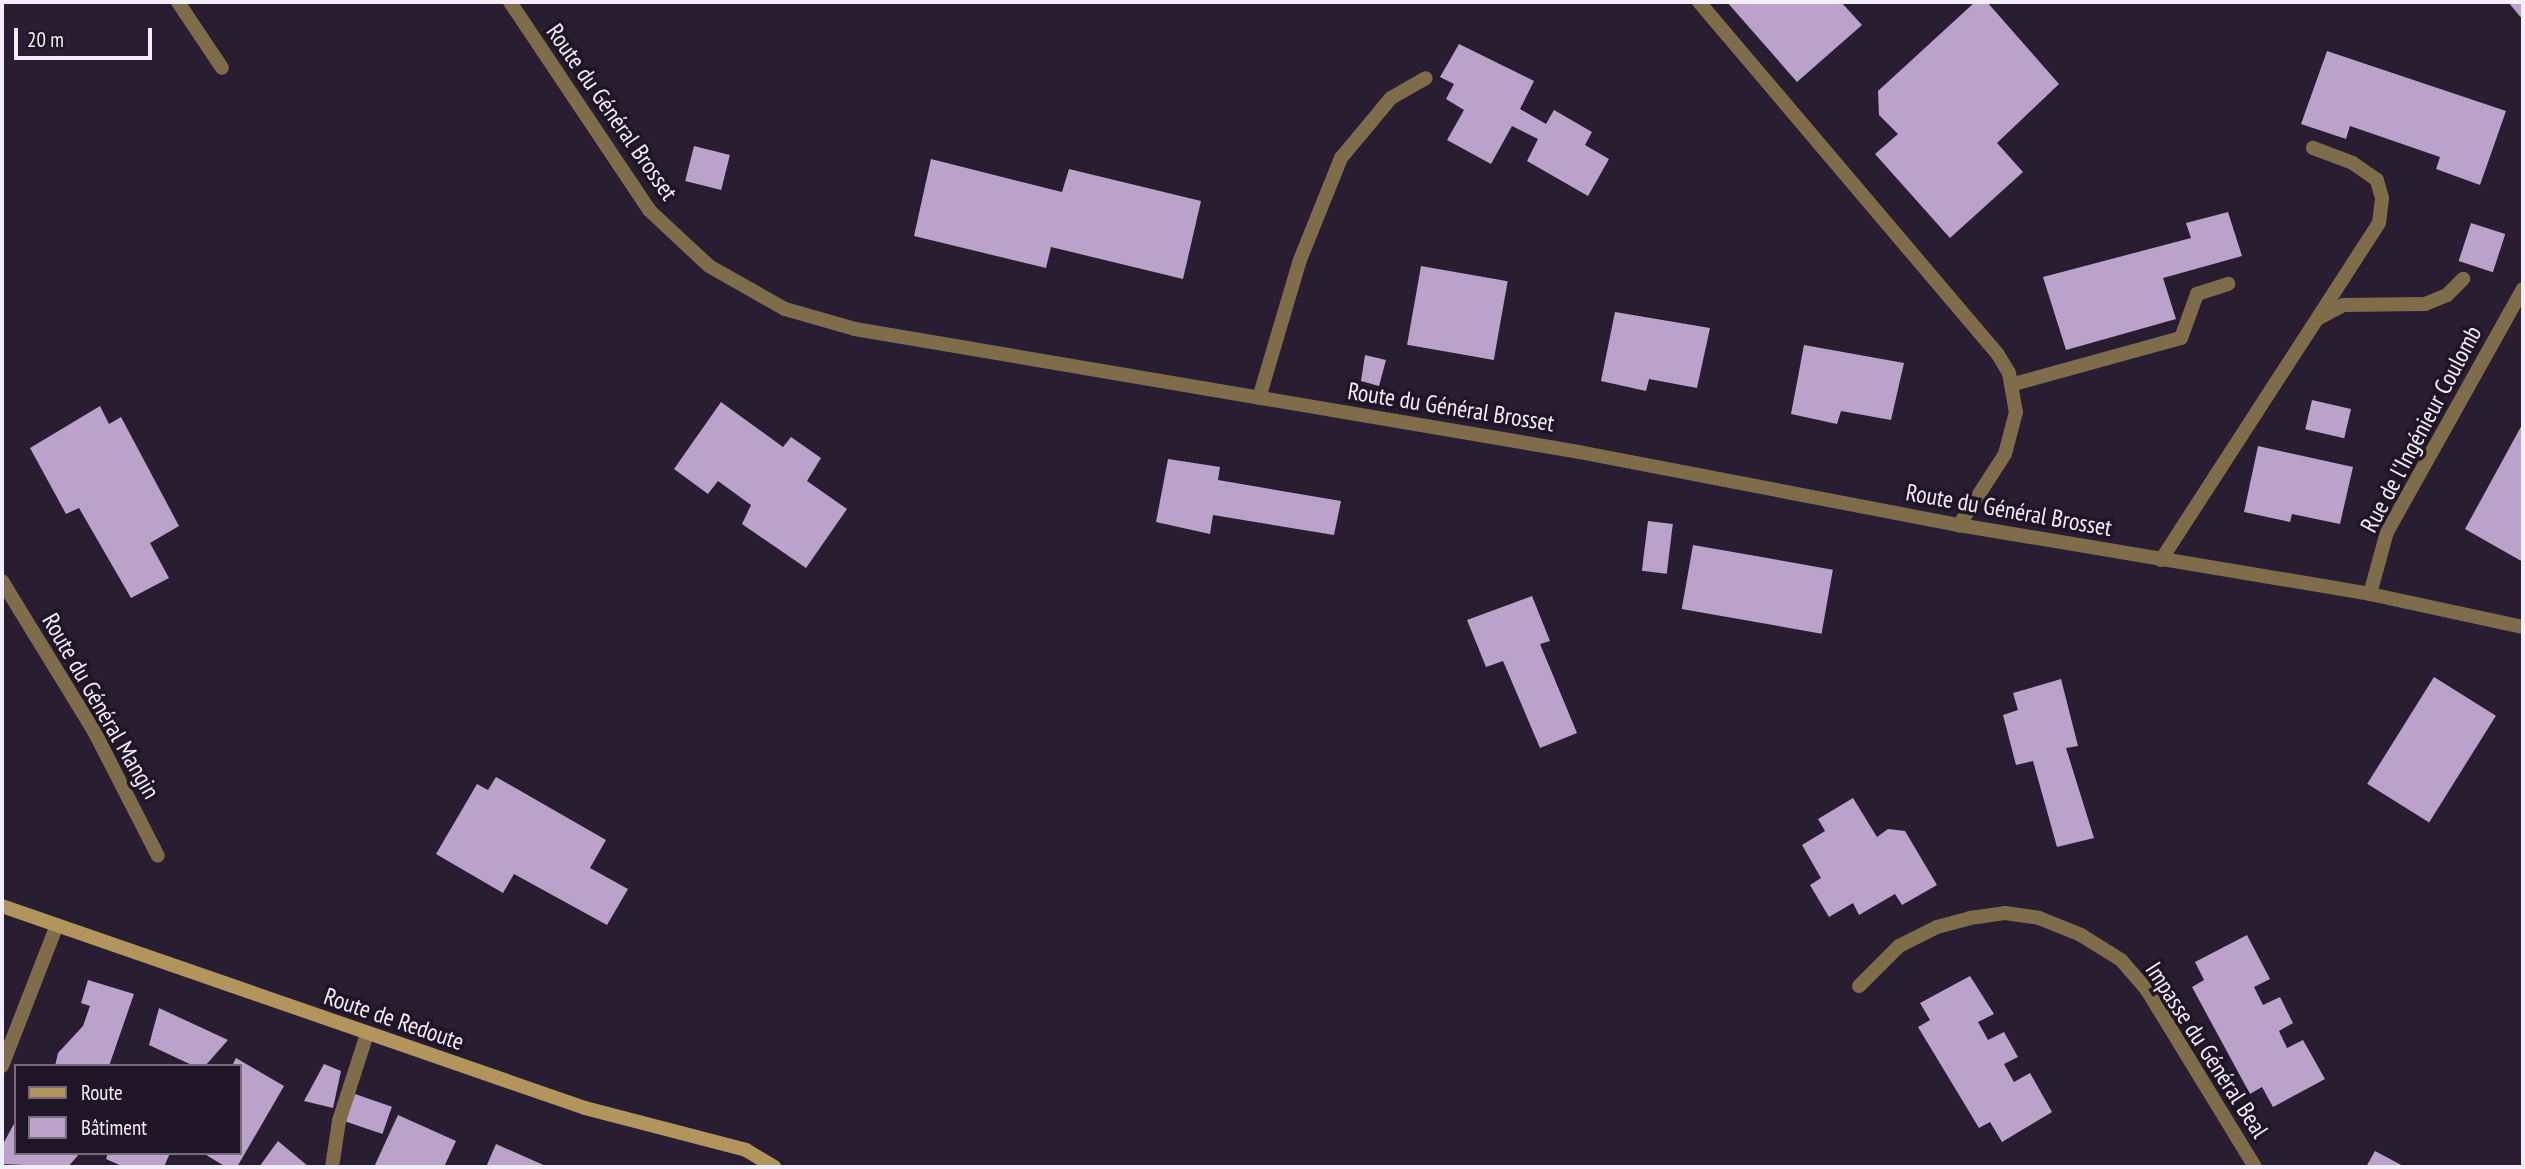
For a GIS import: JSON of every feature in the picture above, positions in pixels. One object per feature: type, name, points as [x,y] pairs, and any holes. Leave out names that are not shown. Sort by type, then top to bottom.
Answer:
[{"type":"main road","name":"Route de Redoute","points":[[2,906],[585,1108],[746,1150],[774,1167]]},
{"type":"street","points":[[178,2],[222,68]]},
{"type":"street","name":"Route du Général Brosset","points":[[510,2],[649,211],[709,266],[785,309],[855,329],[1579,452],[1959,525],[2370,593],[2523,627]]},
{"type":"street","points":[[1699,2],[1997,353],[2014,384],[2016,412],[2005,454],[1959,525]]},
{"type":"street","points":[[1259,398],[1300,260],[1341,158],[1391,98],[1426,79]]},
{"type":"street","points":[[2161,560],[2379,223],[2382,198],[2377,180],[2353,163],[2313,148]]},
{"type":"street","points":[[2317,318],[2343,305],[2426,304],[2447,295],[2463,279]]},
{"type":"street","points":[[2014,384],[2181,338],[2197,294],[2228,284]]},
{"type":"street","name":"Rue de l'Ingénieur Coulomb","points":[[2370,593],[2387,532],[2523,289]]},
{"type":"street","name":"Route du Général Mangin","points":[[2,581],[94,731],[158,856]]},
{"type":"street","name":"Impasse du Général Beal","points":[[1859,986],[1899,946],[1937,927],[1970,918],[2005,913],[2039,918],[2081,935],[2121,960],[2147,990],[2255,1167]]},
{"type":"street","points":[[2,1066],[57,925]]},
{"type":"street","points":[[332,1167],[339,1121],[367,1034]]},
{"type":"building","points":[[1727,2],[1841,2],[1862,25],[1797,82]]},
{"type":"building","points":[[1975,2],[1987,2],[2059,84],[1997,143],[2023,172],[1950,238],[1875,154],[1898,134],[1879,115],[1878,91]]},
{"type":"building","points":[[2508,2],[2523,2],[2523,20]]},
{"type":"building","points":[[1459,44],[1534,81],[1520,109],[1546,124],[1554,110],[1592,132],[1585,145],[1609,159],[1588,196],[1527,161],[1538,139],[1512,126],[1491,164],[1447,140],[1464,110],[1446,99],[1454,84],[1440,77]]},
{"type":"building","points":[[2327,51],[2506,111],[2480,185],[2436,169],[2440,157],[2350,126],[2346,139],[2301,124]]},
{"type":"building","points":[[694,146],[730,155],[721,190],[685,181]]},
{"type":"building","points":[[931,159],[1062,192],[1069,169],[1201,201],[1183,279],[1051,247],[1046,268],[914,236]]},
{"type":"building","points":[[2228,212],[2242,256],[2163,278],[2176,319],[2066,350],[2043,277],[2191,238],[2186,223]]},
{"type":"building","points":[[2471,223],[2505,234],[2493,272],[2459,261]]},
{"type":"building","points":[[1421,266],[1508,281],[1494,360],[1407,345]]},
{"type":"building","points":[[1615,312],[1710,328],[1697,388],[1649,379],[1646,391],[1601,381]]},
{"type":"building","points":[[1804,345],[1904,363],[1891,420],[1841,411],[1837,424],[1791,414]]},
{"type":"building","points":[[1365,355],[1386,360],[1379,386],[1361,381]]},
{"type":"building","points":[[2312,400],[2351,409],[2344,438],[2305,429]]},
{"type":"building","points":[[721,402],[783,447],[791,437],[821,458],[807,481],[847,509],[806,568],[742,524],[751,505],[718,481],[708,494],[674,469]]},
{"type":"building","points":[[100,406],[109,424],[121,417],[179,526],[150,543],[169,578],[131,598],[79,508],[66,514],[30,448]]},
{"type":"building","points":[[2523,423],[2523,562],[2465,529]]},
{"type":"building","points":[[2258,446],[2353,467],[2340,524],[2292,514],[2290,522],[2244,512]]},
{"type":"building","points":[[1168,459],[1220,467],[1218,480],[1341,501],[1334,535],[1213,515],[1210,534],[1156,522]]},
{"type":"building","points":[[1648,521],[1673,524],[1667,574],[1642,571]]},
{"type":"building","points":[[1693,545],[1833,570],[1822,634],[1682,609]]},
{"type":"building","points":[[1532,596],[1550,641],[1540,644],[1577,733],[1540,748],[1503,661],[1486,667],[1467,620]]},
{"type":"building","points":[[2434,677],[2496,716],[2429,823],[2367,784]]},
{"type":"building","points":[[2061,679],[2078,746],[2066,748],[2094,838],[2057,847],[2033,761],[2016,765],[2003,715],[2018,710],[2013,693]]},
{"type":"building","points":[[496,777],[606,840],[590,868],[628,889],[607,925],[514,874],[503,893],[436,854],[477,784],[488,790]]},
{"type":"building","points":[[1853,798],[1877,837],[1888,829],[1905,831],[1937,885],[1902,905],[1895,894],[1859,915],[1853,903],[1829,917],[1810,885],[1821,878],[1802,845],[1825,831],[1818,819]]},
{"type":"building","points":[[2247,935],[2270,979],[2254,987],[2263,1005],[2280,997],[2293,1023],[2279,1031],[2287,1048],[2303,1040],[2325,1079],[2273,1107],[2262,1087],[2250,1094],[2192,987],[2204,980],[2195,962]]},
{"type":"building","points":[[1970,976],[1994,1014],[1978,1022],[1988,1040],[2004,1032],[2018,1057],[2004,1064],[2014,1082],[2030,1073],[2052,1112],[2002,1142],[1990,1122],[1979,1128],[1918,1027],[1930,1020],[1920,1003]]},
{"type":"building","points":[[88,980],[134,994],[110,1064],[55,1064],[58,1053],[83,1026],[90,1006],[81,1003]]},
{"type":"building","points":[[159,1008],[228,1040],[207,1064],[190,1064],[149,1045]]},
{"type":"building","points":[[236,1058],[284,1086],[237,1167],[226,1167],[206,1155],[242,1155],[242,1064],[233,1064]]},
{"type":"building","points":[[324,1064],[341,1071],[333,1108],[304,1101]]},
{"type":"building","points":[[355,1094],[392,1107],[382,1134],[346,1121]]},
{"type":"building","points":[[398,1115],[456,1141],[444,1167],[374,1167]]},
{"type":"building","points":[[14,1124],[14,1155],[78,1155],[68,1167],[2,1164],[2,1146]]},
{"type":"building","points":[[278,1141],[309,1167],[259,1167]]},
{"type":"building","points":[[496,1144],[548,1167],[486,1167]]},
{"type":"building","points":[[2375,1151],[2405,1167],[2366,1167]]},
{"type":"building","points":[[107,1155],[169,1155],[164,1167],[124,1167],[106,1159]]}]
